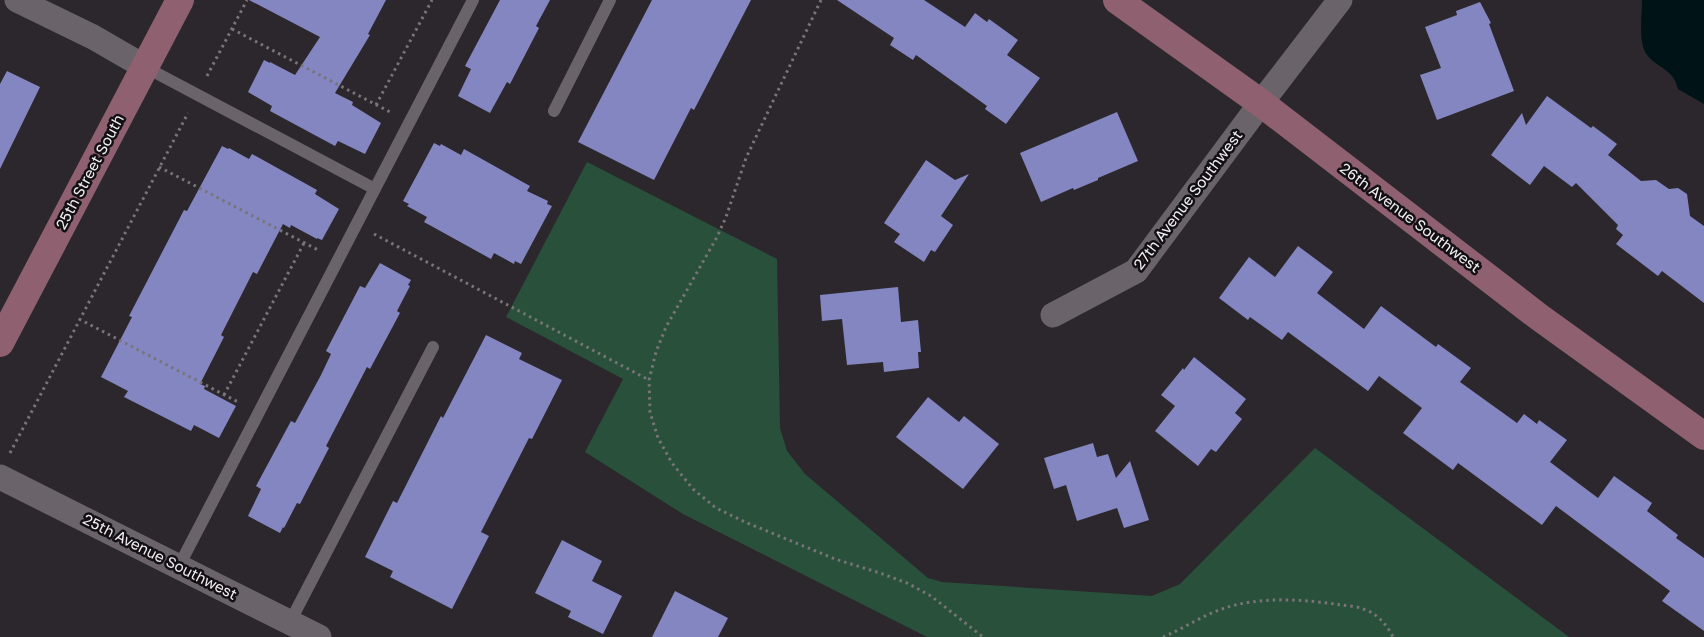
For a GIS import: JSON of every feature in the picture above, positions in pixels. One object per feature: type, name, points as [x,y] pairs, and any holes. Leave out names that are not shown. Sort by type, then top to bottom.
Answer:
[{"type":"street","points":[[17,0],[93,37],[145,67]]},
{"type":"street","name":"25th Street South","points":[[0,343],[180,0]]},
{"type":"street","name":"26th Avenue Southwest","points":[[1117,0],[1261,103],[1539,317],[1704,436]]},
{"type":"street","name":"27th Avenue Southwest","points":[[1053,315],[1136,271],[1340,0]]},
{"type":"street","name":"25th Avenue Southwest","points":[[3,468],[179,566],[319,637]]},
{"type":"lane","points":[[179,566],[474,0]]},
{"type":"lane","points":[[554,111],[610,0]]},
{"type":"lane","points":[[145,67],[375,189]]},
{"type":"lane","points":[[290,622],[433,347]]},
{"type":"path","points":[[3,468],[247,0]]},
{"type":"path","points":[[376,105],[432,0]]},
{"type":"path","points":[[821,0],[746,158],[720,230],[666,327],[656,352],[649,380],[650,412],[658,438],[672,463],[688,483],[716,508],[835,559],[907,583],[931,596],[983,637]]},
{"type":"path","points":[[232,29],[410,122]]},
{"type":"path","points":[[159,167],[338,260]]},
{"type":"path","points":[[356,225],[649,380]]},
{"type":"path","points":[[224,395],[304,243]]},
{"type":"path","points":[[79,319],[259,413]]},
{"type":"path","points":[[1164,637],[1221,609],[1249,602],[1276,600],[1325,602],[1364,609],[1378,617],[1388,626],[1393,637]]},
{"type":"green space","points":[[587,162],[777,259],[780,428],[787,451],[805,474],[928,578],[942,582],[1152,596],[1180,584],[1315,448],[1569,637],[927,637],[683,514],[585,452],[623,379],[506,317]]},
{"type":"shaded area","points":[[1642,0],[1704,0],[1704,104],[1678,89],[1673,77],[1651,60],[1644,50],[1641,36]]},
{"type":"building","points":[[249,0],[386,0],[368,34],[370,35],[335,93],[353,102],[352,105],[381,123],[365,154],[338,141],[335,146],[270,111],[272,106],[248,92],[264,60],[295,75],[320,37]]},
{"type":"building","points":[[500,0],[550,0],[536,26],[539,28],[510,84],[507,82],[490,113],[458,96],[471,69],[465,66]]},
{"type":"building","points":[[652,0],[751,0],[694,110],[691,108],[654,180],[578,142]]},
{"type":"building","points":[[837,0],[924,0],[965,27],[975,13],[987,22],[989,19],[1018,40],[1007,55],[1040,78],[1006,124],[985,109],[987,106],[916,55],[913,60],[890,45],[894,38]]},
{"type":"building","points":[[1480,2],[1491,23],[1489,24],[1514,91],[1437,120],[1420,75],[1441,68],[1425,27],[1457,15],[1456,11]]},
{"type":"building","points":[[7,71],[40,87],[0,169],[0,84]]},
{"type":"building","points":[[1547,96],[1591,128],[1593,126],[1617,144],[1608,155],[1641,181],[1656,180],[1669,189],[1678,188],[1687,194],[1690,216],[1704,226],[1704,303],[1662,271],[1658,276],[1616,244],[1623,235],[1616,229],[1618,225],[1576,183],[1572,187],[1544,166],[1530,185],[1491,155],[1522,113],[1526,125]]},
{"type":"building","points":[[1117,112],[1138,161],[1098,178],[1098,180],[1074,190],[1073,188],[1041,202],[1020,153]]},
{"type":"building","points":[[434,143],[440,146],[441,144],[461,155],[464,149],[530,186],[527,191],[548,201],[547,204],[552,206],[521,264],[515,261],[514,264],[494,253],[491,259],[424,222],[427,217],[407,206],[409,204],[403,201]]},
{"type":"building","points":[[222,146],[249,159],[252,154],[317,190],[315,194],[339,209],[322,240],[291,225],[290,228],[283,224],[257,274],[253,272],[221,335],[224,337],[200,384],[205,386],[204,389],[236,406],[219,438],[194,425],[191,431],[124,397],[128,391],[101,377],[132,317],[129,316],[184,210],[187,211]]},
{"type":"building","points":[[926,160],[955,180],[969,174],[941,216],[953,225],[935,252],[931,250],[924,262],[894,242],[900,234],[884,223]]},
{"type":"building","points":[[1298,246],[1333,272],[1317,293],[1364,329],[1381,306],[1436,347],[1438,344],[1471,368],[1460,382],[1517,423],[1524,414],[1537,424],[1539,420],[1567,440],[1550,462],[1598,498],[1614,476],[1652,503],[1647,511],[1678,535],[1676,538],[1704,558],[1704,631],[1662,601],[1670,591],[1556,506],[1542,525],[1458,463],[1453,470],[1403,433],[1422,408],[1379,376],[1368,391],[1288,332],[1282,340],[1250,317],[1248,320],[1219,298],[1249,257],[1275,277]]},
{"type":"building","points":[[380,263],[411,280],[408,285],[410,286],[397,311],[400,313],[370,369],[367,367],[326,446],[329,448],[300,504],[297,503],[280,533],[248,516],[261,489],[256,486],[291,421],[295,423],[321,375],[331,354],[326,351],[360,286],[365,288]]},
{"type":"building","points":[[898,287],[901,322],[918,320],[921,352],[918,352],[919,368],[884,372],[883,362],[847,365],[842,319],[822,321],[820,295]]},
{"type":"building","points":[[486,335],[522,353],[519,359],[562,380],[532,439],[529,438],[481,532],[489,536],[452,609],[390,577],[393,571],[365,557],[393,501],[397,503],[441,416],[443,418]]},
{"type":"building","points":[[1194,357],[1246,399],[1235,413],[1242,419],[1216,452],[1211,449],[1198,466],[1155,431],[1175,406],[1161,395]]},
{"type":"building","points":[[928,397],[959,422],[964,416],[999,444],[963,489],[896,437]]},
{"type":"building","points":[[1093,443],[1097,457],[1108,454],[1116,478],[1130,461],[1149,520],[1124,528],[1117,508],[1077,521],[1066,485],[1054,489],[1044,458]]},
{"type":"building","points":[[562,540],[602,561],[592,581],[622,596],[603,634],[568,617],[571,611],[535,593]]},
{"type":"building","points":[[675,591],[728,618],[718,637],[652,637]]}]
